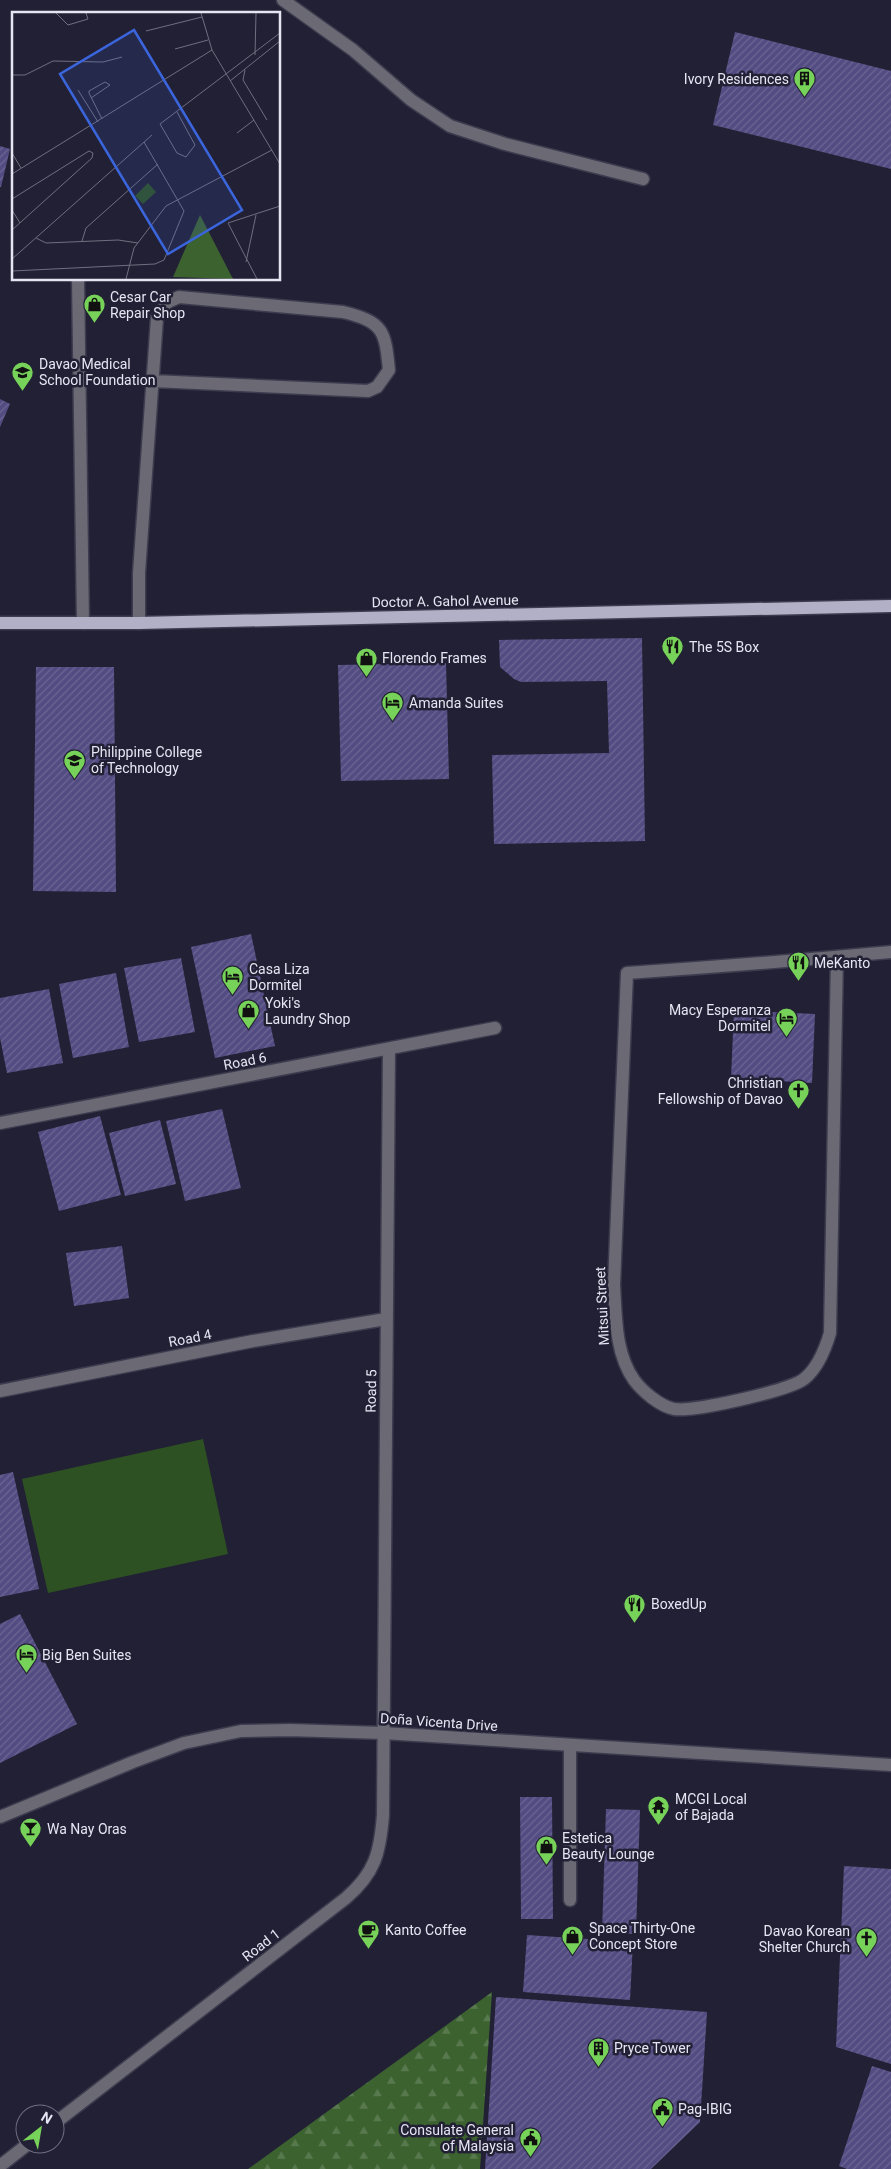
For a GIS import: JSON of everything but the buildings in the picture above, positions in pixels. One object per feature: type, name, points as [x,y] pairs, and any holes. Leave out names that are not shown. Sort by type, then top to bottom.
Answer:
[{"type":"main road","name":"Doctor A. Gahol Avenue","points":[[0,623],[138,622],[891,606]]},
{"type":"street","points":[[284,0],[353,50],[424,110],[450,126],[506,144],[643,179]]},
{"type":"street","points":[[78,280],[84,623]]},
{"type":"street","points":[[138,622],[139,573],[157,318],[168,302],[179,297],[343,312],[357,315],[371,322],[380,329],[386,340],[389,370],[376,387],[368,391],[153,380]]},
{"type":"street","name":"Mitsui Street","points":[[837,957],[830,1333],[826,1348],[817,1365],[804,1379],[789,1386],[699,1408],[673,1409],[651,1398],[634,1380],[621,1354],[616,1318],[614,1285],[627,973],[891,952]]},
{"type":"street","name":"Road 6","points":[[0,1122],[495,1028]]},
{"type":"street","name":"Road 5","points":[[383,1733],[389,1049]]},
{"type":"street","name":"Road 4","points":[[0,1391],[235,1344],[386,1319]]},
{"type":"street","name":"Doña Vicenta Drive","points":[[0,1817],[132,1762],[184,1743],[241,1731],[290,1730],[383,1733],[891,1765]]},
{"type":"street","name":"Road 1","points":[[65,2115],[362,1884],[372,1868],[381,1844],[383,1733]]},
{"type":"street","points":[[570,1746],[570,1900]]},
{"type":"street","points":[[0,2166],[15,2154]]},
{"type":"green space","points":[[203,1439],[228,1554],[48,1593],[22,1479]]},
{"type":"green space","points":[[492,1992],[480,2169],[248,2169]]},
{"type":"place","name":"Ivory Residences","points":[[805,98]]},
{"type":"place","name":"Cesar Car Repair Shop","points":[[94,324]]},
{"type":"place","name":"Davao Medical School Foundation","points":[[23,391]]},
{"type":"place","name":"The 5S Box","points":[[673,666]]},
{"type":"place","name":"Florendo Frames","points":[[366,677]]},
{"type":"place","name":"Amanda Suites","points":[[393,722]]},
{"type":"place","name":"Philippine College of Technology","points":[[75,779]]},
{"type":"place","name":"MeKanto","points":[[798,982]]},
{"type":"place","name":"Casa Liza Dormitel","points":[[233,996]]},
{"type":"place","name":"Yoki's Laundry Shop","points":[[249,1030]]},
{"type":"place","name":"Macy Esperanza Dormitel","points":[[787,1037]]},
{"type":"place","name":"Christian Fellowship of Davao","points":[[799,1110]]},
{"type":"place","name":"BoxedUp","points":[[635,1623]]},
{"type":"place","name":"Big Ben Suites","points":[[26,1674]]},
{"type":"place","name":"MCGI Local of Bajada","points":[[659,1826]]},
{"type":"place","name":"Wa Nay Oras","points":[[31,1848]]},
{"type":"place","name":"Estetica Beauty Lounge","points":[[546,1865]]},
{"type":"place","name":"Kanto Coffee","points":[[369,1949]]},
{"type":"place","name":"Space Thirty-One Concept Store","points":[[573,1955]]},
{"type":"place","name":"Davao Korean Shelter Church","points":[[866,1958]]},
{"type":"place","name":"Pryce Tower","points":[[598,2067]]},
{"type":"place","name":"Pag-IBIG","points":[[662,2128]]},
{"type":"place","name":"Consulate General of Malaysia","points":[[530,2157]]}]
